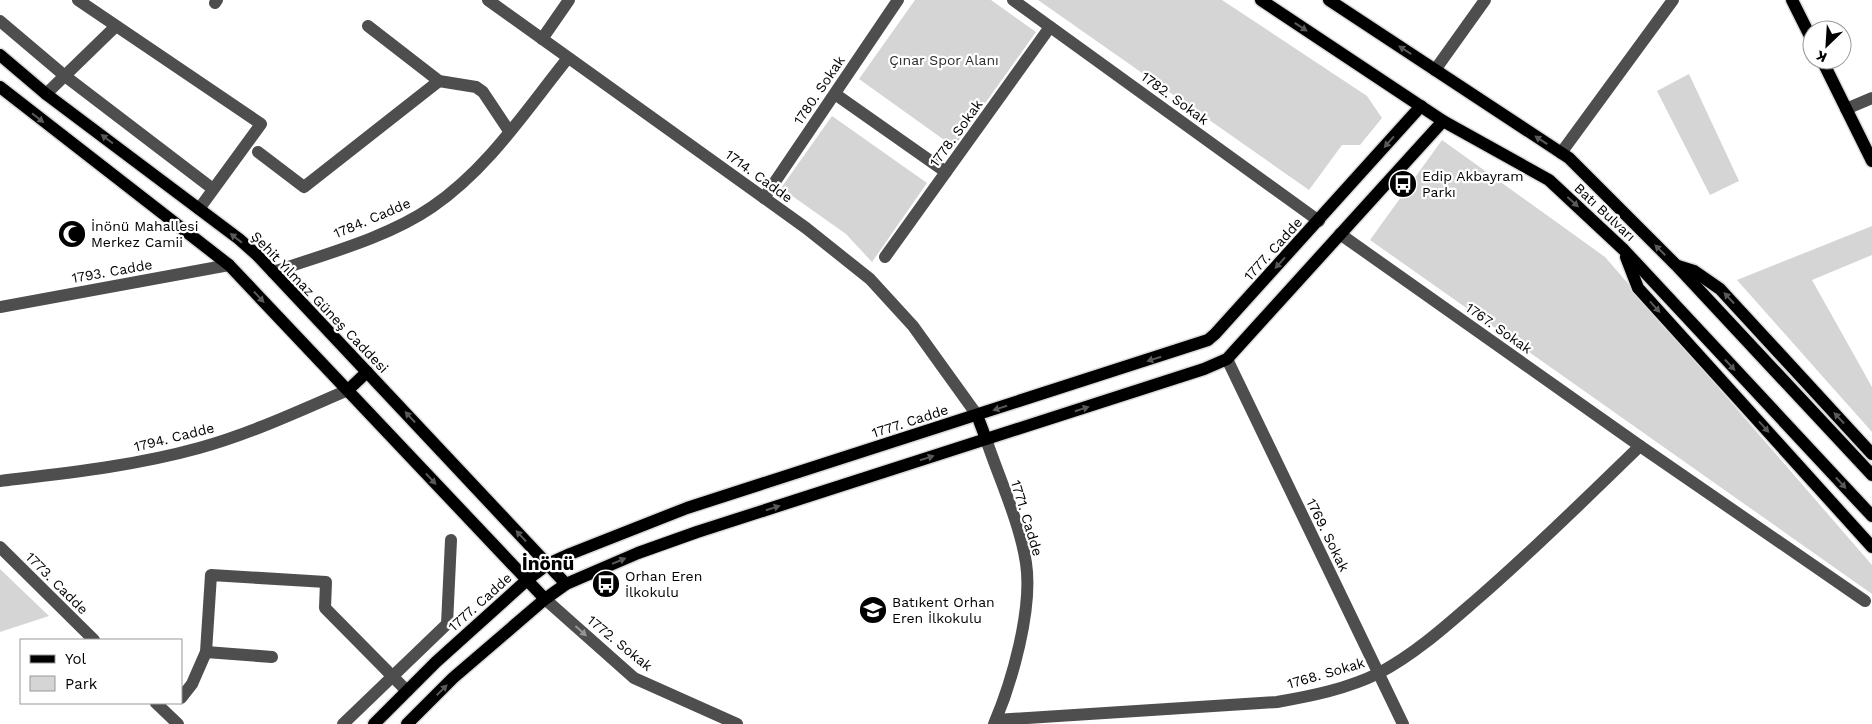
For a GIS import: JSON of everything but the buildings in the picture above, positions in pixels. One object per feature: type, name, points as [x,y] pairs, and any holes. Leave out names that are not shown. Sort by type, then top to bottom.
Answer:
[{"type":"main road","name":"Batı Bulvarı","points":[[1261,0],[1443,121],[1549,180],[1624,250],[1872,516]]},
{"type":"main road","name":"Batı Bulvarı","points":[[1329,0],[1568,158],[1676,265],[1872,475]]},
{"type":"main road","points":[[1792,0],[1802,20]]},
{"type":"main road","name":"Şehit Yılmaz Güneş Caddesi","points":[[0,55],[46,94],[239,239],[273,272],[566,584]]},
{"type":"main road","points":[[1827,70],[1872,161]]},
{"type":"main road","points":[[0,88],[229,266],[545,599]]},
{"type":"main road","name":"1777. Cadde","points":[[374,724],[436,662],[527,580],[548,564],[598,541],[687,508],[1208,340],[1319,221],[1421,106]]},
{"type":"main road","points":[[407,724],[453,678],[545,599],[566,584],[638,553],[688,535],[1204,369],[1227,359],[1443,121]]},
{"type":"main road","points":[[1624,250],[1638,288],[1872,547]]},
{"type":"main road","points":[[1676,265],[1694,271],[1720,288],[1872,454]]},
{"type":"main road","points":[[348,390],[367,372]]},
{"type":"main road","points":[[977,415],[986,439]]},
{"type":"street","points":[[78,0],[261,124],[199,209]]},
{"type":"street","name":"1714. Cadde","points":[[488,0],[841,254],[870,279],[913,326],[977,415]]},
{"type":"street","points":[[542,39],[569,0]]},
{"type":"street","name":"1780. Sokak","points":[[764,198],[898,0]]},
{"type":"street","name":"1782. Sokak","points":[[1013,0],[1319,221]]},
{"type":"street","points":[[1435,70],[1485,0]]},
{"type":"street","points":[[1561,153],[1673,0]]},
{"type":"street","points":[[0,21],[65,76],[213,189]]},
{"type":"street","points":[[46,94],[116,26]]},
{"type":"street","points":[[368,26],[439,81],[476,87],[483,92],[509,132]]},
{"type":"street","name":"1778. Sokak","points":[[885,257],[1050,27]]},
{"type":"street","name":"1784. Cadde","points":[[273,272],[370,237],[408,221],[431,208],[481,166],[568,58]]},
{"type":"street","points":[[258,152],[304,188],[439,81]]},
{"type":"street","points":[[835,94],[946,172]]},
{"type":"street","points":[[1846,109],[1872,98]]},
{"type":"street","name":"1767. Sokak","points":[[1340,234],[1640,446],[1865,601]]},
{"type":"street","name":"1793. Cadde","points":[[0,307],[229,266]]},
{"type":"street","name":"1769. Sokak","points":[[1227,359],[1403,724]]},
{"type":"street","name":"1794. Cadde","points":[[0,481],[90,471],[142,462],[199,448],[256,429],[348,390]]},
{"type":"street","name":"1771. Cadde","points":[[986,439],[1022,542],[1027,573],[1025,614],[1019,644],[995,722]]},
{"type":"street","name":"1768. Sokak","points":[[995,722],[1113,718],[1276,702],[1316,695],[1348,686],[1379,673],[1434,636],[1522,561],[1640,446]]},
{"type":"street","points":[[343,724],[448,624],[451,540]]},
{"type":"street","name":"1773. Cadde","points":[[0,547],[93,639]]},
{"type":"street","points":[[182,697],[192,684],[206,652],[211,575],[326,582],[324,608],[407,691]]},
{"type":"street","name":"1772. Sokak","points":[[545,599],[634,678],[737,724]]},
{"type":"street","points":[[206,652],[272,657]]},
{"type":"street","points":[[157,704],[178,724]]},
{"type":"street","points":[[166,713],[176,704]]},
{"type":"green space","name":"Çınar Spor Alanı","points":[[915,0],[991,0],[1036,32],[954,147],[859,79]]},
{"type":"green space","points":[[1038,0],[1222,0],[1367,96],[1382,118],[1360,145],[1342,145],[1309,190]]},
{"type":"green space","points":[[1689,74],[1739,181],[1710,195],[1657,91]]},
{"type":"green space","points":[[832,116],[927,183],[872,262],[846,234],[781,188]]},
{"type":"green space","points":[[1442,140],[1605,257],[1872,565],[1872,594],[1370,240]]},
{"type":"green space","points":[[1872,226],[1872,255],[1812,280],[1872,387],[1872,432],[1737,280]]},
{"type":"green space","points":[[0,569],[49,616],[0,632]]},
{"type":"place","name":"Edip Akbayram Parkı","points":[[1403,184]]},
{"type":"place","name":"İnönü Mahallesi Merkez Camii","points":[[72,234]]},
{"type":"place","name":"Orhan Eren İlkokulu","points":[[606,584]]},
{"type":"place","name":"Batıkent Orhan Eren İlkokulu","points":[[873,610]]},
{"type":"district","name":"İnönü","points":[[548,563]]}]
